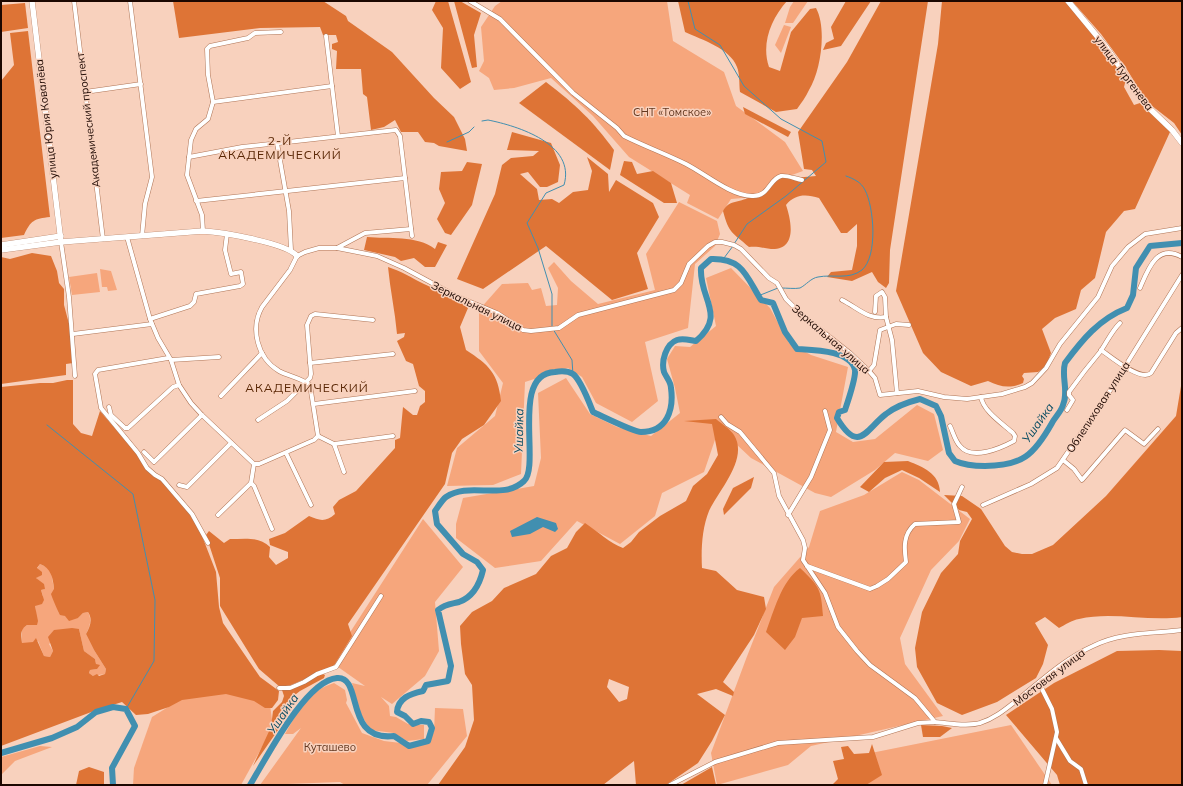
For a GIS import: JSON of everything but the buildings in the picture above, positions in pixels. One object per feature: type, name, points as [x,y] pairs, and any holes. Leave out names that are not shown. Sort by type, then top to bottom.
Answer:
[{"type":"street","name":"улица Юрия Ковалёва","points":[[32,1],[61,239]]},
{"type":"street","name":"Академический проспект","points":[[74,1],[103,239]]},
{"type":"street","points":[[130,1],[152,177],[145,204],[142,236]]},
{"type":"street","points":[[470,1],[500,19],[574,93],[617,128],[624,136],[685,163],[729,189],[744,195],[752,196],[764,193],[778,177],[783,176],[802,180]]},
{"type":"street","name":"улица Тургенева","points":[[1068,1],[1106,47],[1146,106],[1172,130],[1182,143]]},
{"type":"street","points":[[203,231],[202,215],[187,175],[190,140],[194,132],[208,119],[213,102],[208,75],[207,54],[210,46],[248,38],[255,33],[281,32]]},
{"type":"street","points":[[326,36],[338,136]]},
{"type":"street","points":[[85,92],[141,84]]},
{"type":"street","points":[[213,102],[332,86]]},
{"type":"street","points":[[189,157],[277,143],[394,129],[398,131],[412,236]]},
{"type":"street","points":[[277,143],[284,191],[289,211],[291,250]]},
{"type":"street","points":[[196,201],[405,178]]},
{"type":"street","name":"Зеркальная улица","points":[[297,256],[312,250],[337,248],[368,254],[387,261],[456,296],[496,313],[523,330],[531,331],[559,328],[578,315],[674,290],[681,283],[689,264],[693,260],[715,242],[728,242],[741,249],[762,272],[777,284],[797,311],[869,371],[875,378],[880,394],[918,391],[959,399],[981,398],[1017,391],[1032,383],[1046,368],[1060,344],[1098,297],[1112,266],[1120,256],[1135,241],[1145,234],[1182,228]]},
{"type":"street","points":[[337,248],[365,233],[411,229]]},
{"type":"street","points":[[1,245],[61,239],[103,239],[203,231],[228,234],[291,250],[297,256],[290,270],[258,313],[256,336],[262,354],[273,367],[306,382],[310,386],[318,436]]},
{"type":"street","points":[[150,319],[190,306],[194,302],[196,294],[240,286],[243,284],[241,272],[231,274],[225,250],[228,234]]},
{"type":"street","points":[[127,237],[152,324],[169,359],[179,385],[191,403],[202,415],[254,464],[263,463],[286,453],[314,440],[318,436]]},
{"type":"street","points":[[1,250],[61,239]]},
{"type":"street","points":[[61,239],[73,334],[75,376]]},
{"type":"street","points":[[1140,288],[1148,270],[1157,257],[1166,253],[1182,257]]},
{"type":"street","name":"Облепиховая улица","points":[[983,505],[1044,478],[1057,468],[1182,275]]},
{"type":"street","points":[[875,312],[876,296],[882,292],[885,297],[886,317],[892,340],[897,393]]},
{"type":"street","points":[[842,300],[856,307],[869,317],[886,317]]},
{"type":"street","points":[[258,420],[287,401],[306,382],[311,374],[307,325],[310,316],[315,314],[373,320]]},
{"type":"street","points":[[1067,410],[1073,400],[1069,395],[1069,392],[1101,350],[1113,330],[1120,323]]},
{"type":"street","points":[[73,334],[152,324]]},
{"type":"street","points":[[869,371],[874,365],[880,330],[896,324],[909,325]]},
{"type":"street","points":[[1101,350],[1142,376],[1150,375],[1176,332],[1182,328]]},
{"type":"street","points":[[221,396],[262,354]]},
{"type":"street","points":[[310,363],[393,354]]},
{"type":"street","points":[[208,543],[192,514],[162,479],[148,468],[138,453],[101,408],[96,387],[95,374],[98,370],[169,359],[219,357]]},
{"type":"street","points":[[109,407],[111,415],[125,428],[128,428],[173,387],[179,385]]},
{"type":"street","points":[[314,404],[415,391]]},
{"type":"street","points":[[950,426],[960,447],[971,452],[1000,448],[1014,441],[1015,436],[1013,433],[989,411],[983,404],[981,398]]},
{"type":"street","points":[[788,515],[811,477],[830,430],[824,411]]},
{"type":"street","points":[[144,452],[154,462],[202,415]]},
{"type":"street","points":[[721,417],[727,424],[740,432],[774,473],[779,496],[803,540],[805,548],[803,560],[825,593],[838,627],[870,666],[914,698],[934,722]]},
{"type":"street","points":[[1063,460],[1074,469],[1082,480],[1125,430],[1144,444],[1158,429]]},
{"type":"street","points":[[318,436],[334,444],[393,436]]},
{"type":"street","points":[[179,485],[187,487],[231,443]]},
{"type":"street","points":[[334,444],[344,472]]},
{"type":"street","points":[[286,453],[311,505]]},
{"type":"street","points":[[218,515],[250,483],[254,464]]},
{"type":"street","points":[[250,483],[254,486],[272,529]]},
{"type":"street","points":[[806,566],[828,575],[870,588],[877,586],[906,562],[905,540],[910,529],[915,524],[959,522],[954,504],[962,487]]},
{"type":"street","points":[[818,582],[820,576],[828,575]]},
{"type":"street","points":[[279,688],[284,689],[304,682],[317,674],[336,667],[381,596]]},
{"type":"street","name":"Мостовая улица","points":[[670,785],[714,762],[778,743],[873,737],[918,723],[934,722],[966,725],[979,724],[1006,709],[1078,653],[1109,639],[1140,633],[1182,630]]},
{"type":"street","points":[[1039,683],[1054,716],[1056,738],[1046,785]]},
{"type":"street","points":[[1056,738],[1070,761],[1081,769],[1086,785]]},
{"type":"green space","name":"СНТ «Томское»","points":[[502,1],[667,1],[673,41],[724,72],[736,106],[785,142],[803,171],[778,180],[766,196],[731,199],[718,219],[687,203],[690,195],[629,157],[593,116],[551,78],[514,88],[494,90],[489,78],[479,71],[484,61],[481,27],[495,6]]},
{"type":"green space","points":[[794,1],[808,1],[793,23],[785,23],[790,7]]},
{"type":"green space","points":[[784,25],[791,27],[781,53],[775,45]]},
{"type":"green space","points":[[679,202],[717,221],[720,234],[715,246],[695,264],[688,328],[645,342],[658,401],[632,422],[596,403],[582,377],[568,368],[525,382],[521,474],[493,485],[447,486],[457,448],[495,416],[503,383],[479,351],[479,310],[502,284],[528,283],[532,290],[541,288],[546,306],[557,305],[558,288],[548,268],[554,262],[571,281],[598,304],[655,290],[646,254]]},
{"type":"green space","points":[[731,268],[770,308],[789,343],[811,355],[848,367],[836,432],[853,442],[875,439],[917,405],[934,414],[943,450],[928,461],[895,453],[875,470],[831,497],[815,493],[751,458],[719,428],[704,472],[662,493],[655,516],[620,544],[577,521],[541,561],[495,568],[456,538],[456,524],[463,498],[534,486],[541,458],[538,393],[566,378],[590,414],[617,427],[651,436],[680,413],[667,359],[675,346],[690,347],[716,326],[706,278]]},
{"type":"green space","points":[[100,269],[111,271],[117,290],[108,291],[107,287],[102,287]]},
{"type":"green space","points":[[97,273],[100,292],[72,295],[69,277]]},
{"type":"green space","points":[[902,472],[919,480],[970,519],[959,541],[931,570],[900,638],[905,664],[943,716],[811,746],[788,765],[717,785],[711,753],[774,587],[809,547],[820,511],[864,495]]},
{"type":"green space","points":[[423,519],[463,567],[435,602],[439,651],[425,676],[392,704],[381,697],[389,706],[390,716],[396,717],[408,724],[424,725],[424,739],[407,741],[394,733],[370,730],[360,712],[352,683],[365,686],[331,662]]},
{"type":"green space","points":[[40,564],[48,568],[51,572],[58,612],[65,616],[78,618],[83,613],[88,612],[90,623],[86,634],[106,669],[105,674],[93,676],[89,673],[90,670],[97,669],[95,659],[84,651],[79,629],[66,629],[49,644],[53,651],[50,657],[44,656],[38,641],[26,644],[22,643],[22,629],[27,625],[37,625],[35,605],[38,604],[43,596],[41,590],[45,589],[36,578],[39,576],[39,570],[37,569]]},
{"type":"green space","name":"Куташево","points":[[334,683],[345,690],[347,700],[346,703],[362,733],[384,741],[418,745],[434,732],[435,708],[463,709],[467,736],[427,785],[345,785],[340,782],[260,785],[301,728],[293,734],[285,734],[299,710],[317,691]]},
{"type":"green space","points":[[226,692],[270,705],[273,727],[241,785],[133,785],[134,768],[152,717],[181,699]]},
{"type":"green space","points":[[1011,725],[1052,785],[860,785],[871,753]]},
{"type":"green space","points":[[40,746],[52,747],[15,761],[1,775],[1,757]]},
{"type":"shaded area","points":[[173,1],[323,1],[346,16],[348,21],[392,52],[434,98],[454,117],[465,139],[467,151],[425,142],[418,132],[401,132],[395,120],[384,127],[371,130],[367,97],[363,94],[361,69],[336,69],[337,51],[332,49],[332,44],[338,42],[336,35],[323,35],[320,27],[260,28],[179,38]]},
{"type":"shaded area","points":[[436,1],[448,1],[471,82],[460,89],[441,68],[443,28],[432,10]]},
{"type":"shaded area","points":[[454,1],[460,1],[481,13],[474,35],[477,67],[472,68]]},
{"type":"shaded area","points":[[678,1],[787,1],[781,8],[772,24],[766,50],[769,67],[780,71],[791,32],[810,9],[816,8],[819,16],[822,38],[817,72],[806,95],[797,109],[776,112],[740,92],[739,73],[733,60],[715,45],[685,32]]},
{"type":"shaded area","points":[[846,1],[871,1],[841,46],[823,50],[826,43],[834,39],[831,27]]},
{"type":"shaded area","points":[[881,1],[928,1],[890,250],[889,283],[886,288],[878,282],[872,272],[852,281],[827,277],[831,272],[852,270],[857,246],[857,224],[847,233],[841,233],[819,198],[801,196],[789,201],[786,205],[791,226],[789,239],[785,245],[780,248],[771,249],[749,247],[729,229],[723,211],[732,203],[744,200],[751,196],[760,197],[776,180],[782,177],[793,178],[816,176],[812,170],[804,169],[798,132],[847,62]]},
{"type":"shaded area","points":[[942,1],[1065,1],[1092,33],[1126,79],[1124,87],[1134,105],[1140,103],[1170,132],[1135,209],[1124,211],[1106,232],[1095,278],[1081,290],[1076,309],[1055,318],[1042,329],[1051,353],[1046,366],[1038,372],[1024,373],[1022,376],[1024,379],[1023,383],[1009,387],[997,385],[988,381],[971,386],[941,372],[923,353],[896,291],[938,44]]},
{"type":"shaded area","points":[[1072,1],[1182,1],[1182,135],[1174,123],[1147,102],[1126,68],[1101,34]]},
{"type":"shaded area","points":[[25,3],[28,28],[1,32],[1,5]]},
{"type":"shaded area","points":[[28,31],[50,217],[31,223],[24,235],[1,238],[1,81],[14,65],[10,33]]},
{"type":"shaded area","points":[[546,82],[583,113],[614,150],[610,170],[519,103]]},
{"type":"shaded area","points":[[743,107],[791,132],[788,137],[745,114]]},
{"type":"shaded area","points":[[512,132],[551,143],[560,165],[558,182],[547,187],[540,187],[528,172],[520,174],[537,189],[539,200],[552,199],[559,203],[573,192],[588,190],[592,171],[587,157],[608,174],[609,192],[616,180],[653,203],[659,217],[637,253],[648,289],[612,300],[546,246],[483,289],[457,279],[495,194],[502,165],[511,158],[533,156],[539,151],[507,150]]},
{"type":"shaded area","points":[[624,161],[632,162],[637,174],[653,171],[671,183],[677,203],[664,203],[620,175]]},
{"type":"shaded area","points":[[467,162],[482,164],[472,205],[451,235],[445,233],[437,219],[445,203],[439,189],[441,172],[462,171]]},
{"type":"shaded area","points":[[367,237],[402,238],[420,242],[435,249],[438,242],[447,245],[435,267],[425,267],[414,258],[401,261],[395,257],[364,250]]},
{"type":"shaded area","points":[[32,253],[51,256],[57,271],[59,283],[64,289],[64,305],[72,335],[73,363],[66,364],[66,375],[1,384],[1,257],[10,259]]},
{"type":"shaded area","points":[[388,267],[452,297],[468,308],[460,327],[466,350],[481,360],[491,371],[498,383],[501,401],[484,425],[462,439],[452,453],[445,484],[348,624],[352,636],[333,667],[291,685],[280,687],[259,669],[220,606],[220,578],[206,535],[209,531],[224,543],[230,539],[251,539],[266,543],[270,547],[269,557],[276,565],[288,558],[288,552],[270,545],[269,539],[285,533],[309,516],[323,520],[332,517],[335,514],[333,507],[339,500],[356,491],[395,448],[395,440],[400,438],[403,407],[413,415],[417,415],[420,406],[425,402],[425,391],[419,386],[413,364],[406,361],[397,341],[404,337],[405,333],[397,334]]},
{"type":"shaded area","points":[[73,380],[73,424],[81,433],[92,436],[100,411],[137,454],[146,468],[163,481],[197,523],[216,572],[219,607],[223,623],[260,677],[279,691],[278,700],[272,708],[265,708],[254,701],[226,694],[182,700],[169,707],[148,714],[136,715],[122,702],[1,746],[1,387]],"holes":[[[40,564],[47,568],[52,577],[54,589],[51,594],[60,615],[65,616],[69,621],[78,618],[83,613],[88,612],[90,615],[89,629],[86,634],[106,669],[105,674],[99,676],[97,674],[93,676],[89,673],[90,670],[97,669],[100,665],[96,664],[95,659],[84,651],[79,629],[72,628],[54,630],[48,637],[53,651],[50,657],[44,656],[36,638],[33,642],[22,643],[21,635],[23,629],[27,625],[37,625],[38,621],[35,606],[42,604],[44,600],[41,590],[45,589],[44,584],[36,578],[42,575],[42,572],[37,568]]]},
{"type":"shaded area","points":[[1182,380],[1182,617],[1092,617],[1074,620],[1059,628],[1045,617],[1035,623],[1048,645],[1043,664],[1036,678],[997,702],[962,715],[937,703],[917,667],[915,648],[922,612],[941,573],[958,554],[960,541],[972,519],[967,512],[959,510],[944,495],[962,496],[981,509],[1005,546],[1012,552],[1032,554],[1053,545],[1106,496],[1176,416]]},
{"type":"shaded area","points":[[716,419],[734,435],[738,444],[738,454],[735,464],[709,511],[702,539],[702,568],[716,571],[737,590],[764,597],[766,609],[754,635],[723,682],[734,692],[733,696],[716,689],[697,694],[725,715],[712,741],[698,763],[666,785],[636,785],[634,761],[603,785],[438,785],[465,747],[474,720],[472,685],[465,674],[460,626],[472,612],[492,601],[504,588],[536,574],[551,556],[567,548],[576,532],[585,523],[623,548],[631,542],[639,532],[660,516],[686,501],[693,486],[707,474],[718,455],[712,424],[684,421]],"holes":[[[609,679],[629,687],[627,699],[619,702],[607,687]]]},
{"type":"shaded area","points":[[908,461],[924,468],[933,475],[937,480],[940,492],[919,478],[902,470],[885,478],[869,492],[860,487],[884,462]]},
{"type":"shaded area","points":[[754,477],[751,488],[724,515],[723,509],[733,488]]},
{"type":"shaded area","points":[[800,568],[816,584],[820,594],[823,616],[802,618],[795,637],[785,650],[766,632],[783,589],[793,574]]},
{"type":"shaded area","points":[[1117,651],[1182,651],[1182,785],[1060,785],[1057,775],[1006,715],[1054,683]]},
{"type":"shaded area","points":[[323,674],[325,675],[324,678],[300,691],[291,698],[288,710],[278,730],[253,766],[271,727],[273,711],[282,702],[284,696],[282,690],[293,688]]},
{"type":"shaded area","points":[[921,725],[952,728],[940,737],[923,737]]},
{"type":"shaded area","points":[[872,744],[882,775],[866,785],[832,785],[838,779],[833,761],[844,759],[841,747],[848,746],[854,754],[869,753]]},
{"type":"shaded area","points":[[89,767],[104,772],[104,785],[76,785],[79,771]]},
{"type":"shaded area","points":[[712,767],[716,785],[681,785]]},
{"type":"water","points":[[537,517],[556,523],[558,529],[555,532],[543,527],[530,534],[512,537],[510,531]]},
{"type":"waterway","points":[[688,1],[695,29],[720,45],[744,86],[781,119],[822,141],[826,162],[786,196],[747,224],[734,244]]},
{"type":"waterway","name":"АКАДЕМИЧЕСКИЙ","points":[[482,121],[488,120],[528,132],[542,139],[553,148],[561,158],[565,171],[564,185],[546,193],[527,223],[538,248],[552,294],[552,326]]},
{"type":"waterway","name":"АКАДЕМИЧЕСКИЙ","points":[[447,142],[469,132],[474,127]]},
{"type":"waterway","points":[[781,288],[800,288],[818,277],[852,275],[862,270],[867,263],[870,254],[873,231],[871,208],[863,187],[857,181],[846,176]]},
{"type":"waterway","name":"Ушайка","points":[[250,785],[276,741],[300,706],[312,692],[325,682],[337,678],[345,680],[350,687],[356,708],[367,729],[378,735],[394,736],[409,746],[428,741],[432,728],[429,722],[421,721],[413,724],[405,716],[397,712],[398,707],[402,700],[423,691],[426,685],[448,681],[451,666],[438,610],[446,605],[459,602],[468,597],[478,585],[483,570],[477,562],[463,554],[437,524],[435,511],[446,497],[455,493],[475,490],[506,490],[516,487],[524,481],[528,472],[530,458],[530,403],[534,387],[541,376],[560,371],[573,374],[582,386],[593,412],[618,424],[641,432],[650,431],[663,424],[670,412],[672,396],[671,386],[663,368],[665,353],[670,345],[677,340],[684,339],[696,341],[705,332],[710,323],[711,315],[701,279],[701,268],[711,259],[722,259],[737,265],[742,270],[761,300],[773,303],[785,332],[797,349],[830,352],[846,358],[852,363],[855,370],[852,390],[845,410],[839,412],[837,418],[851,435],[857,437],[862,436],[890,411],[911,401],[920,399],[936,406],[941,416],[949,453],[955,461],[969,465],[985,466],[1009,464],[1018,461],[1033,451],[1062,408],[1065,400],[1065,363],[1092,331],[1108,318],[1127,308],[1133,295],[1136,268],[1150,246],[1182,243]]},
{"type":"waterway","points":[[724,258],[733,246]]},
{"type":"waterway","points":[[758,296],[778,288]]},
{"type":"waterway","name":"АКАДЕМИЧЕСКИЙ","points":[[553,329],[572,360],[573,375]]},
{"type":"waterway","points":[[47,425],[133,494],[155,600],[154,661],[126,709]]},
{"type":"waterway","name":"Ушайка","points":[[1,753],[52,738],[77,727],[96,712],[113,707],[126,709],[135,726],[112,768],[113,785]]},
{"type":"district","name":"2-Й АКАДЕМИЧЕСКИЙ","points":[[280,148]]},
{"type":"district","name":"АКАДЕМИЧЕСКИЙ","points":[[307,388]]}]
